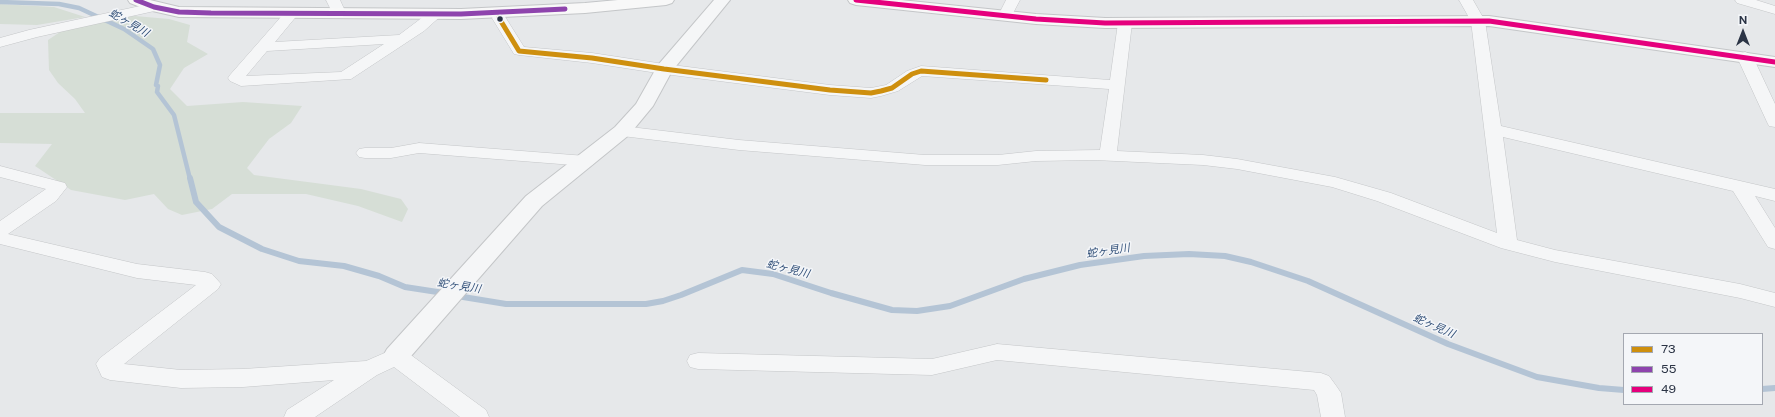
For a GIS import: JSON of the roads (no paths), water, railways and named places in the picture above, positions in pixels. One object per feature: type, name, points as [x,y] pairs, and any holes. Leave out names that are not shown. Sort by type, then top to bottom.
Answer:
[{"type":"main road","points":[[136,0],[154,7],[179,12],[292,13],[336,7],[436,14],[579,8],[666,0]]},
{"type":"main road","points":[[856,0],[1072,22],[1478,21],[1574,32],[1775,62]]},
{"type":"street","points":[[296,417],[369,370],[396,356],[492,246],[534,202],[622,131],[644,106],[664,69],[722,0]]},
{"type":"street","points":[[1005,16],[1013,0]]},
{"type":"street","points":[[1466,0],[1478,21],[1508,244]]},
{"type":"street","points":[[1742,0],[1775,10]]},
{"type":"street","points":[[0,43],[48,30],[154,7]]},
{"type":"street","points":[[292,13],[236,78],[241,81],[345,76],[436,14]]},
{"type":"street","points":[[499,18],[520,51],[592,58],[664,69],[830,90],[871,93],[892,88],[912,74],[921,71],[1117,85]]},
{"type":"street","points":[[1108,155],[1125,23]]},
{"type":"street","points":[[263,47],[401,39]]},
{"type":"street","points":[[1745,57],[1774,116]]},
{"type":"street","points":[[1492,129],[1775,195]]},
{"type":"street","points":[[622,131],[739,145],[925,160],[998,160],[1036,156],[1108,155],[1202,160],[1237,164],[1335,182],[1384,197],[1508,244],[1555,256],[1740,291],[1775,300]]},
{"type":"street","points":[[365,154],[391,154],[419,148],[586,160]]},
{"type":"street","points":[[0,171],[58,187],[49,197],[0,230]]},
{"type":"street","points":[[1739,186],[1775,243]]},
{"type":"street","points":[[0,238],[137,271],[205,279],[211,284],[108,364],[110,371],[181,379],[243,378],[369,370]]},
{"type":"street","points":[[698,361],[932,367],[997,352],[1321,382],[1329,393],[1333,417]]},
{"type":"street","points":[[396,356],[477,417]]},
{"type":"waterway","name":"蛇ヶ見川","points":[[0,2],[59,4],[79,8],[124,29],[153,49],[160,65],[156,85],[158,86],[157,92],[174,115],[190,179]]},
{"type":"waterway","name":"蛇ヶ見川","points":[[190,178],[196,202],[219,227],[262,249],[299,261],[344,266],[379,276],[405,287],[444,293]]},
{"type":"waterway","name":"蛇ヶ見川","points":[[457,296],[506,304],[646,304],[663,301],[681,295],[742,270],[773,274],[831,293],[892,310],[917,311],[950,306],[1024,279],[1080,265],[1144,256],[1189,254],[1225,256],[1251,262],[1308,281],[1448,344],[1537,377],[1599,388],[1623,390]]},
{"type":"waterway","name":"蛇ヶ見川","points":[[1763,389],[1775,388]]}]
